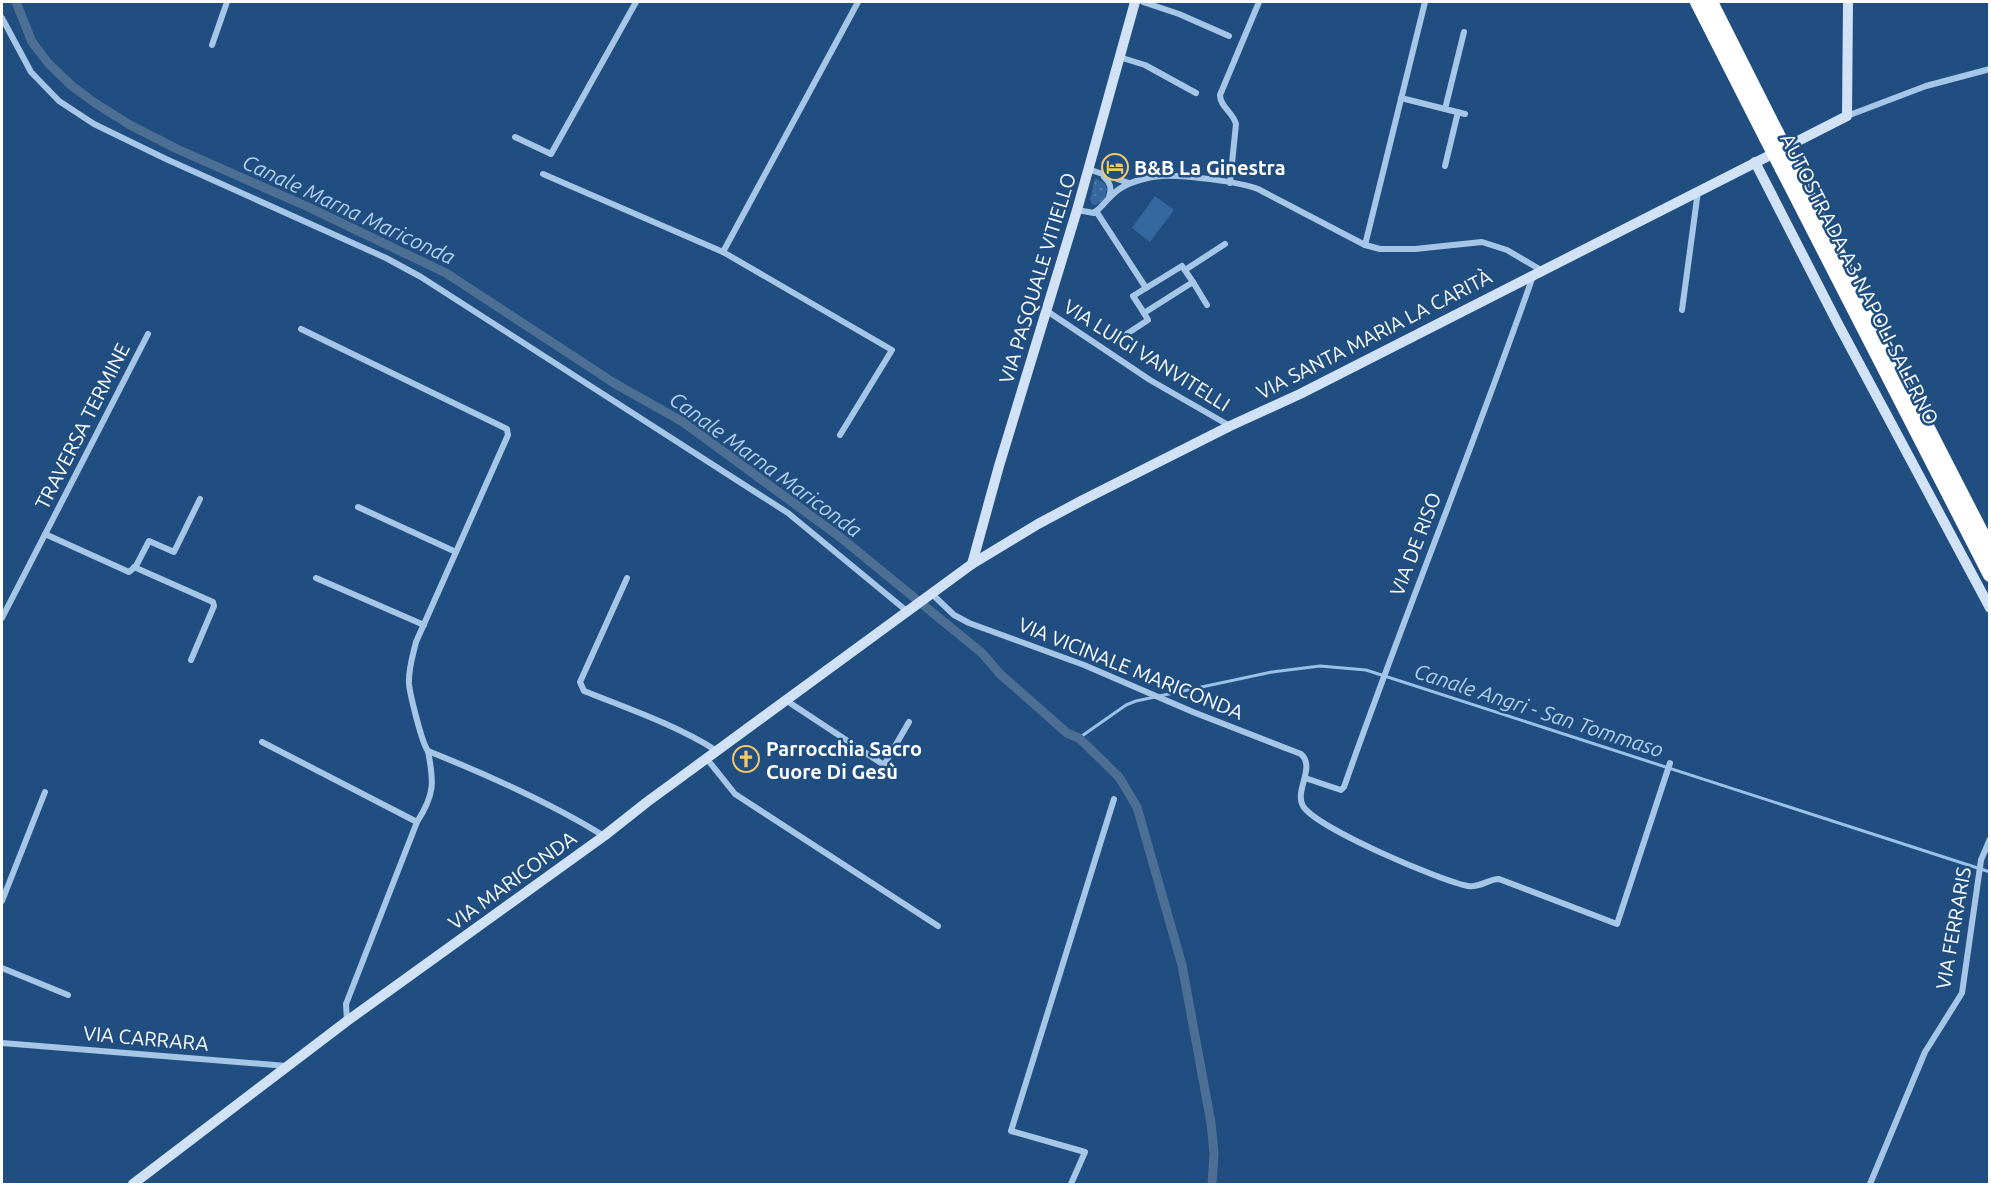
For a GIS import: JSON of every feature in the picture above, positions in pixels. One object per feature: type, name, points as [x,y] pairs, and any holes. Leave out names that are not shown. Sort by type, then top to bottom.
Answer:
[{"type":"highway","name":"AUTOSTRADA A3 NAPOLI-SALERNO","points":[[1697,2],[1771,136],[1989,549]]},
{"type":"highway","name":"AUTOSTRADA A3 NAPOLI-SALERNO","points":[[1711,2],[1771,136]]},
{"type":"highway","name":"AUTOSTRADA A3 NAPOLI-SALERNO","points":[[1787,166],[1989,575]]},
{"type":"street","points":[[212,45],[227,2]]},
{"type":"street","points":[[515,137],[551,154],[636,2]]},
{"type":"street","points":[[723,252],[858,2]]},
{"type":"street","name":"VIA PASQUALE VITIELLO","points":[[972,564],[999,466],[1077,210],[1135,2]]},
{"type":"street","points":[[1143,2],[1179,14],[1229,36]]},
{"type":"street","points":[[1230,183],[1236,124],[1233,115],[1221,102],[1220,95],[1259,2]]},
{"type":"street","points":[[1365,245],[1425,2]]},
{"type":"street","points":[[1848,2],[1847,116],[1926,86],[1989,69]]},
{"type":"street","points":[[2,18],[31,72],[59,101],[94,124],[421,276],[788,513],[911,610]]},
{"type":"street","points":[[1445,109],[1464,32]]},
{"type":"street","points":[[1119,57],[1145,65],[1196,93]]},
{"type":"street","points":[[1401,98],[1462,113],[1445,165]]},
{"type":"street","name":"VIA SANTA MARIA LA CARITÀ","points":[[911,610],[972,564],[1083,500],[1230,426],[1300,394],[1847,116]]},
{"type":"street","points":[[1755,162],[1989,608]]},
{"type":"street","points":[[1088,169],[1129,183]]},
{"type":"street","points":[[543,174],[723,252],[892,350],[840,435]]},
{"type":"street","points":[[1102,174],[1110,185],[1109,198]]},
{"type":"street","points":[[1077,210],[1089,213],[1096,211],[1129,183],[1162,176],[1248,185],[1365,245],[1380,249],[1405,249],[1482,242],[1507,250],[1537,272]]},
{"type":"street","points":[[1682,310],[1699,191]]},
{"type":"street","points":[[1096,211],[1146,288]]},
{"type":"street","points":[[1185,270],[1225,244]]},
{"type":"street","points":[[1116,341],[1148,320],[1133,296],[1182,266],[1207,305]]},
{"type":"street","name":"VIA DE RISO","points":[[1305,778],[1335,789],[1341,790],[1344,787],[1381,680],[1537,272]]},
{"type":"street","points":[[1144,313],[1192,282]]},
{"type":"street","name":"VIA LUIGI VANVITELLI","points":[[1047,311],[1150,380],[1230,426]]},
{"type":"street","points":[[301,329],[507,429],[508,435],[416,642],[409,684],[421,735],[428,751],[433,782],[428,800],[417,822],[346,1005],[346,1021]]},
{"type":"street","name":"TRAVERSA TERMINE","points":[[2,618],[148,334]]},
{"type":"street","points":[[134,567],[148,541],[174,552],[200,499]]},
{"type":"street","points":[[358,507],[456,552]]},
{"type":"street","name":"TRAVERSA TERMINE","points":[[45,534],[129,572],[134,567],[213,602],[214,606],[191,660]]},
{"type":"street","points":[[316,578],[424,625]]},
{"type":"street","points":[[627,578],[580,682],[584,691],[646,715],[717,751]]},
{"type":"street","name":"VIA VICINALE MARICONDA","points":[[929,597],[969,623],[1084,665],[1301,754],[1306,764],[1305,778]]},
{"type":"street","name":"VIA MARICONDA","points":[[133,1185],[346,1021],[604,836],[911,610]]},
{"type":"street","points":[[787,700],[884,765],[909,722]]},
{"type":"street","points":[[262,742],[417,822]]},
{"type":"street","points":[[428,751],[473,769],[566,813],[604,836]]},
{"type":"street","points":[[707,759],[735,794],[938,926]]},
{"type":"street","points":[[1305,778],[1300,801],[1305,809],[1346,836],[1373,849],[1470,886],[1479,886],[1493,879],[1499,879],[1617,924],[1670,763]]},
{"type":"street","points":[[2,901],[45,792]]},
{"type":"street","points":[[1071,1185],[1085,1152],[1011,1131],[1114,799]]},
{"type":"street","name":"VIA FERRARIS","points":[[1870,1185],[1925,1052],[1962,993],[1982,860],[1989,839]]},
{"type":"street","points":[[2,968],[68,995]]},
{"type":"street","name":"VIA CARRARA","points":[[2,1043],[287,1066]]},
{"type":"shaded area","points":[[1095,178],[1104,183],[1107,188],[1105,198],[1096,205],[1092,204],[1090,199]]},
{"type":"shaded area","points":[[1155,196],[1174,210],[1150,242],[1132,228]]},
{"type":"waterway","name":"Canale Marna Mariconda","points":[[16,2],[32,42],[49,64],[72,86],[95,103],[130,125],[177,149],[306,206],[446,273],[614,383],[683,422],[840,537],[982,653],[1000,674],[1067,733],[1079,738],[1119,777],[1137,807],[1182,965],[1211,1123],[1214,1154],[1212,1184]]},
{"type":"waterway","name":"Canale Angri - San Tommaso","points":[[1079,738],[1126,705],[1136,701],[1272,672],[1320,666],[1366,670],[1990,872]]},
{"type":"place","name":"B&B La Ginestra","points":[[1115,167]]},
{"type":"place","name":"Parrocchia Sacro Cuore Di Gesù","points":[[746,759]]}]
